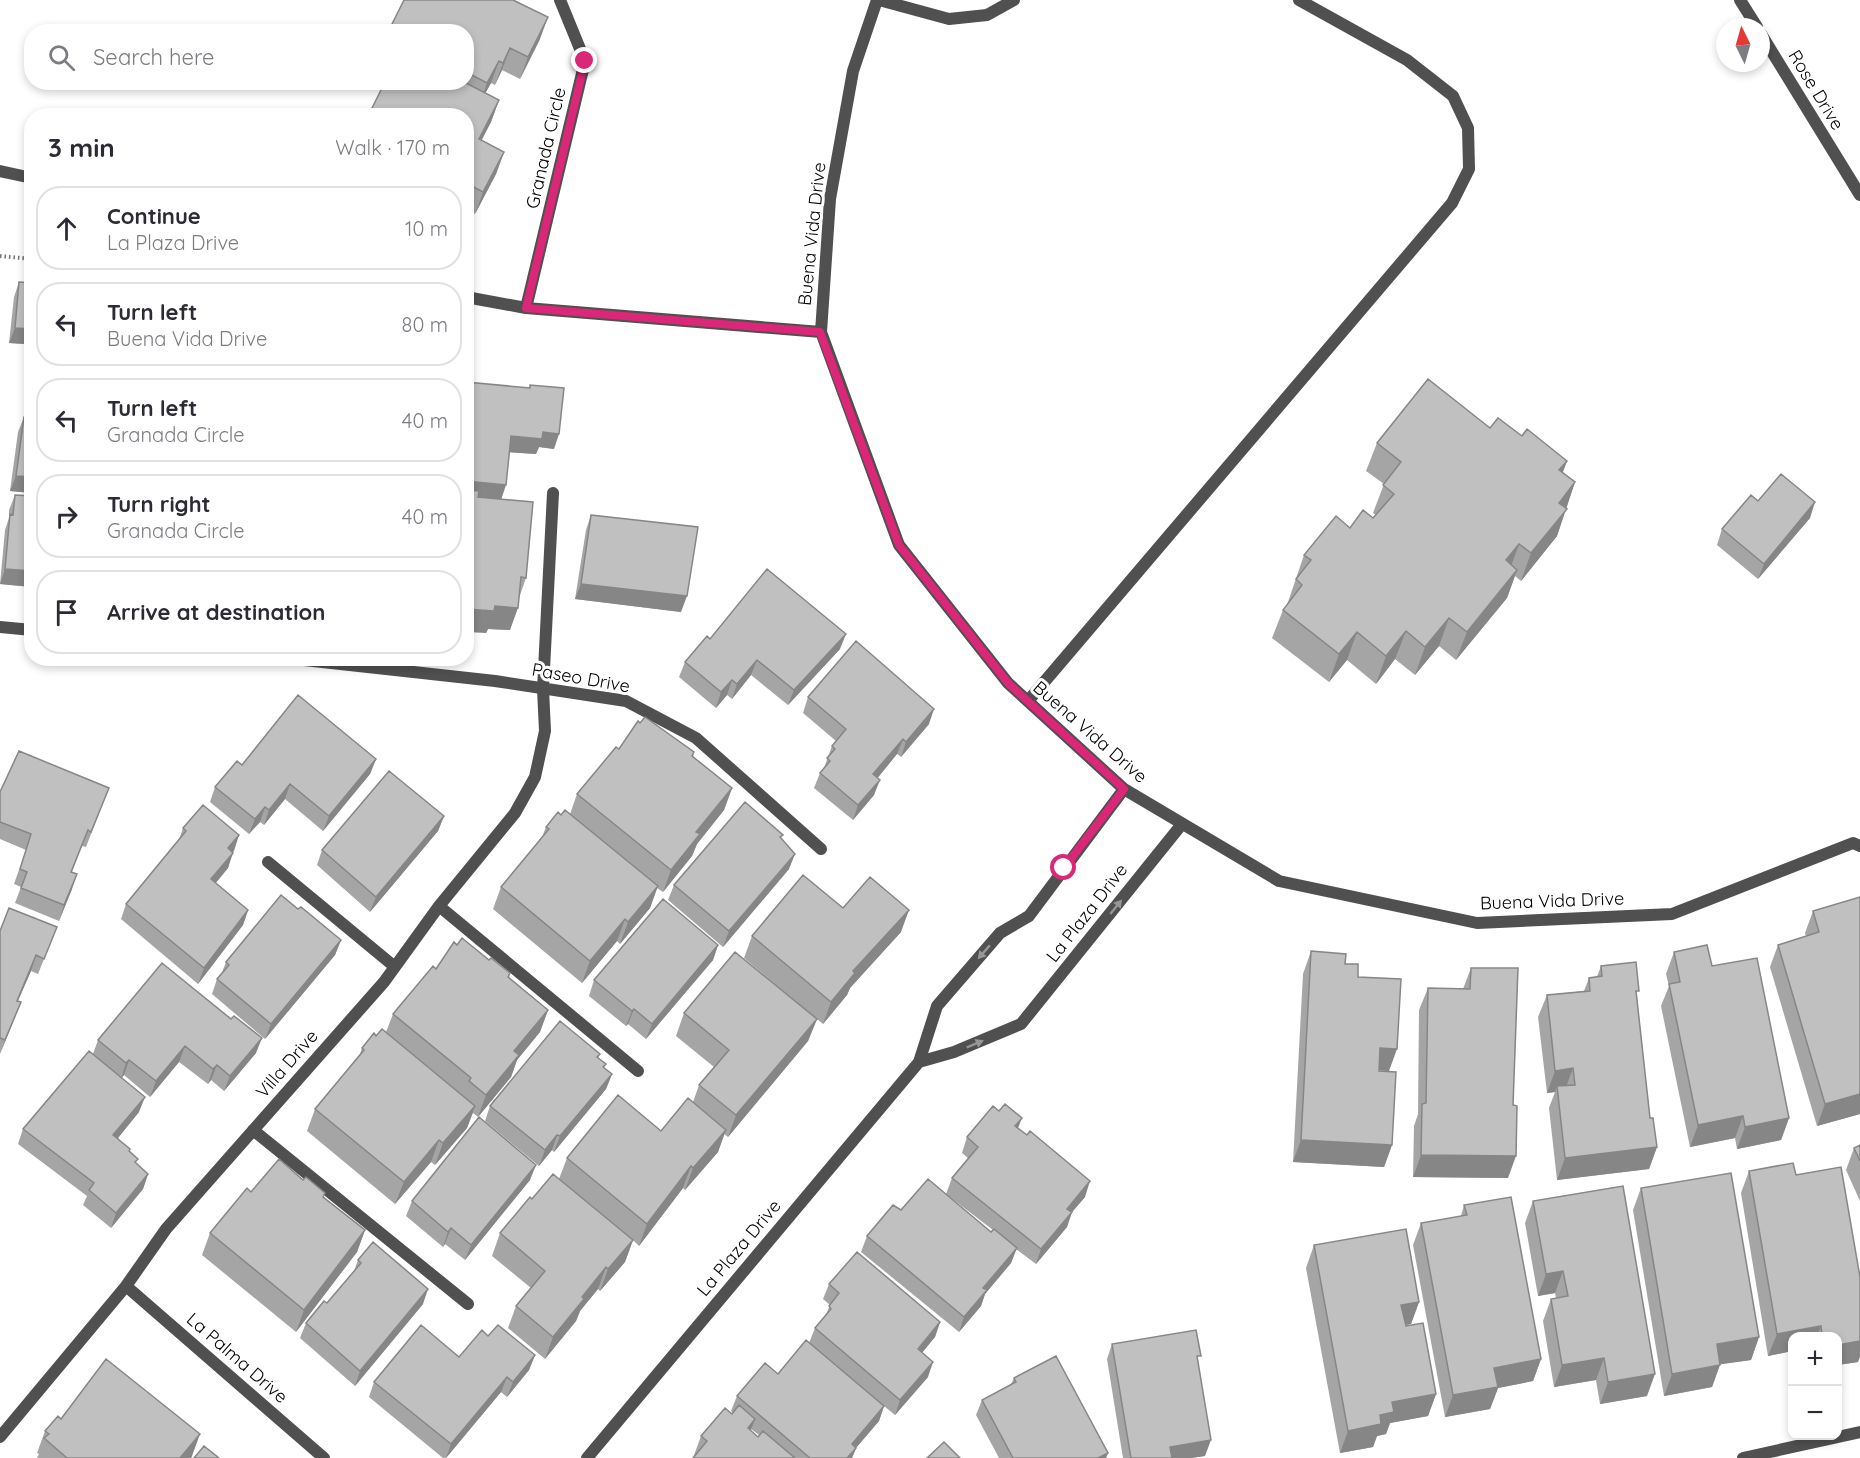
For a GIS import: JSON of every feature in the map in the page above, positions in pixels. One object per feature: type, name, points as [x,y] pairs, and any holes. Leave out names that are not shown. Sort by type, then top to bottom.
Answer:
[{"type":"street","name":"Granada Circle","points":[[526,308],[585,61],[560,0]]},
{"type":"street","points":[[878,0],[949,19],[987,15],[1014,0]]},
{"type":"street","name":"Buena Vida Drive","points":[[878,0],[853,70],[830,200],[820,332],[899,545],[1008,683],[1124,789],[1279,881],[1477,923],[1672,914],[1856,845]]},
{"type":"street","points":[[1028,701],[1452,203],[1469,169],[1468,128],[1453,96],[1407,60],[1299,0]]},
{"type":"street","points":[[1740,0],[1751,18]]},
{"type":"street","name":"Rose Drive","points":[[1770,48],[1860,195]]},
{"type":"street","points":[[0,171],[24,176]]},
{"type":"street","points":[[474,298],[526,308],[820,332]]},
{"type":"street","name":"Villa Drive","points":[[0,1437],[126,1286],[166,1229],[395,967],[439,906],[515,813],[535,777],[545,731],[543,689],[554,493]]},
{"type":"street","points":[[0,627],[24,629]]},
{"type":"street","name":"Paseo Drive","points":[[352,666],[626,701],[696,738],[821,849]]},
{"type":"street","name":"La Plaza Drive","points":[[586,1458],[919,1062],[937,1006],[1000,933],[1029,916],[1124,789]]},
{"type":"street","name":"La Plaza Drive","points":[[919,1062],[954,1053],[1021,1024],[1182,824]]},
{"type":"street","points":[[268,862],[395,967]]},
{"type":"street","points":[[439,906],[638,1071]]},
{"type":"street","points":[[253,1130],[468,1304]]},
{"type":"street","name":"La Palma Drive","points":[[126,1286],[324,1458]]},
{"type":"street","points":[[1743,1458],[1860,1432]]},
{"type":"path","points":[[0,256],[24,258]]},
{"type":"building","points":[[404,0],[513,0],[548,17],[528,57],[510,48],[503,63],[499,61],[487,83],[474,76],[474,24],[392,24]]},
{"type":"building","points":[[474,87],[499,100],[479,139],[504,152],[483,192],[474,187],[474,108],[372,108],[381,90],[474,90]]},
{"type":"building","points":[[19,282],[24,282],[24,329],[15,328]]},
{"type":"building","points":[[1428,379],[1490,428],[1498,418],[1522,436],[1527,429],[1567,461],[1559,470],[1575,482],[1559,503],[1567,509],[1531,553],[1519,544],[1506,560],[1517,570],[1467,632],[1449,618],[1425,647],[1406,631],[1386,656],[1357,632],[1339,654],[1283,610],[1302,585],[1296,579],[1311,560],[1304,555],[1336,516],[1350,528],[1363,510],[1373,518],[1394,494],[1383,485],[1401,462],[1377,443]]},
{"type":"building","points":[[474,383],[530,388],[530,385],[564,388],[559,434],[543,432],[542,439],[511,436],[506,485],[474,482]]},
{"type":"building","points":[[24,417],[24,476],[16,476]]},
{"type":"building","points":[[1781,474],[1815,502],[1764,564],[1722,529],[1751,495],[1758,501]]},
{"type":"building","points":[[474,491],[479,491],[478,497],[533,502],[526,578],[521,577],[518,608],[495,606],[494,611],[474,610]]},
{"type":"building","points":[[15,495],[24,496],[24,570],[5,569],[10,514],[13,515]]},
{"type":"building","points":[[591,515],[698,527],[687,596],[581,584]]},
{"type":"building","points":[[767,569],[846,634],[794,690],[757,660],[737,684],[732,680],[721,692],[685,662],[707,636],[710,639]]},
{"type":"building","points":[[856,641],[934,709],[906,742],[903,739],[873,774],[880,780],[858,805],[820,773],[830,761],[827,758],[835,749],[832,746],[846,729],[808,697]]},
{"type":"building","points":[[298,695],[376,759],[329,816],[290,784],[269,810],[265,807],[255,819],[215,787],[237,761],[242,765]]},
{"type":"building","points":[[645,717],[694,752],[692,756],[732,788],[696,832],[700,834],[671,870],[577,794],[616,747],[619,749],[638,721],[640,723]]},
{"type":"building","points":[[19,751],[109,788],[91,832],[88,830],[71,872],[77,874],[64,905],[21,888],[27,872],[20,869],[31,834],[0,822],[0,792]]},
{"type":"building","points":[[389,771],[444,816],[376,897],[322,850]]},
{"type":"building","points":[[745,802],[783,835],[780,837],[795,854],[729,931],[674,885]]},
{"type":"building","points":[[203,805],[239,835],[228,848],[233,853],[211,879],[248,910],[204,968],[126,904],[186,831],[183,828]]},
{"type":"building","points":[[565,810],[658,886],[628,922],[625,919],[590,961],[501,887],[549,829],[546,827],[558,812],[561,815]]},
{"type":"building","points":[[803,875],[843,908],[870,877],[909,910],[853,971],[855,973],[831,1002],[752,936]]},
{"type":"building","points":[[281,895],[298,909],[301,907],[341,940],[271,1024],[217,979],[229,965],[226,962]]},
{"type":"building","points":[[1860,897],[1860,1094],[1825,1104],[1778,945],[1819,932],[1813,911]]},
{"type":"building","points":[[663,899],[718,945],[652,1024],[594,980]]},
{"type":"building","points":[[9,908],[57,927],[44,959],[36,955],[17,1001],[21,1002],[5,1040],[0,1038],[0,931]]},
{"type":"building","points":[[462,938],[489,960],[491,958],[510,973],[508,977],[548,1010],[514,1051],[519,1055],[486,1095],[469,1081],[471,1078],[393,1014],[433,966],[436,969],[454,942],[457,945]]},
{"type":"building","points":[[1707,945],[1712,966],[1757,958],[1789,1118],[1745,1127],[1743,1116],[1698,1125],[1669,984],[1680,982],[1674,952]]},
{"type":"building","points":[[1311,951],[1346,954],[1345,964],[1358,964],[1358,977],[1401,979],[1397,1049],[1380,1048],[1379,1071],[1396,1072],[1392,1145],[1301,1140]]},
{"type":"building","points":[[735,952],[817,1019],[736,1115],[699,1085],[729,1050],[684,1013]]},
{"type":"building","points":[[1636,962],[1639,991],[1636,991],[1650,1118],[1653,1118],[1657,1147],[1565,1158],[1557,1086],[1575,1085],[1573,1068],[1555,1071],[1547,995],[1590,991],[1589,978],[1602,976],[1601,966]]},
{"type":"building","points":[[162,963],[231,1019],[234,1016],[262,1038],[230,1076],[217,1065],[213,1069],[185,1046],[156,1081],[129,1060],[126,1063],[98,1040]]},
{"type":"building","points":[[1471,968],[1518,968],[1513,1105],[1517,1106],[1516,1156],[1421,1155],[1422,1104],[1426,1103],[1428,988],[1470,989]]},
{"type":"building","points":[[560,1021],[600,1054],[597,1057],[606,1064],[603,1067],[612,1074],[560,1136],[557,1135],[545,1150],[490,1106]]},
{"type":"building","points":[[382,1029],[475,1106],[443,1143],[439,1140],[404,1182],[315,1109],[364,1050],[362,1048],[374,1033],[376,1036]]},
{"type":"building","points":[[89,1051],[145,1097],[113,1135],[130,1149],[129,1151],[138,1159],[135,1162],[148,1174],[116,1213],[89,1190],[94,1183],[23,1129]]},
{"type":"building","points":[[618,1095],[661,1131],[688,1098],[726,1130],[693,1168],[691,1166],[647,1224],[567,1158]]},
{"type":"building","points":[[1005,1104],[1022,1118],[1015,1126],[1027,1135],[1030,1131],[1090,1181],[1067,1209],[1072,1212],[1041,1249],[952,1178],[978,1147],[967,1137],[993,1106],[999,1111]]},
{"type":"building","points":[[479,1117],[536,1165],[471,1245],[451,1228],[448,1232],[412,1201]]},
{"type":"building","points":[[1860,1145],[1860,1161],[1854,1148]]},
{"type":"building","points":[[279,1159],[303,1180],[306,1177],[325,1193],[323,1197],[365,1230],[304,1310],[210,1233],[247,1188],[251,1192]]},
{"type":"building","points":[[1793,1163],[1796,1175],[1841,1167],[1860,1277],[1860,1341],[1842,1344],[1842,1332],[1822,1332],[1821,1326],[1777,1334],[1749,1171]]},
{"type":"building","points":[[1731,1173],[1759,1337],[1717,1344],[1720,1365],[1672,1374],[1641,1188]]},
{"type":"building","points":[[553,1174],[633,1240],[608,1269],[606,1267],[553,1337],[516,1306],[545,1271],[500,1233]]},
{"type":"building","points":[[928,1179],[991,1232],[994,1229],[1017,1248],[983,1288],[987,1290],[964,1317],[867,1236],[893,1205],[901,1210]]},
{"type":"building","points":[[1623,1186],[1655,1374],[1608,1382],[1604,1358],[1562,1365],[1551,1299],[1568,1296],[1563,1271],[1546,1274],[1533,1201]]},
{"type":"building","points":[[1511,1197],[1541,1359],[1494,1368],[1498,1387],[1453,1395],[1421,1223],[1467,1215],[1464,1205]]},
{"type":"building","points":[[1406,1229],[1419,1302],[1401,1305],[1406,1326],[1423,1323],[1436,1394],[1392,1402],[1394,1412],[1380,1415],[1381,1424],[1348,1431],[1314,1245]]},
{"type":"building","points":[[373,1242],[428,1289],[360,1371],[306,1323],[324,1301],[327,1303],[361,1263],[358,1260]]},
{"type":"building","points":[[857,1252],[940,1322],[918,1349],[933,1362],[900,1400],[815,1328],[831,1309],[829,1306],[839,1293],[829,1284]]},
{"type":"building","points":[[421,1325],[459,1357],[482,1330],[488,1336],[498,1325],[535,1355],[513,1382],[507,1377],[451,1444],[374,1382]]},
{"type":"building","points":[[1196,1330],[1201,1356],[1197,1356],[1211,1440],[1170,1447],[1172,1458],[1131,1458],[1112,1344]]},
{"type":"building","points":[[806,1340],[884,1406],[852,1444],[856,1448],[847,1458],[810,1458],[737,1396],[765,1363],[778,1374]]},
{"type":"building","points":[[1056,1356],[1108,1453],[1098,1458],[1013,1458],[982,1400],[1016,1382],[1014,1378]]},
{"type":"building","points":[[106,1359],[200,1434],[180,1458],[67,1458],[44,1438],[49,1434],[45,1431],[58,1416],[61,1419]]},
{"type":"building","points":[[739,1405],[755,1419],[748,1428],[758,1437],[763,1431],[795,1458],[693,1458],[707,1441],[701,1436],[725,1408],[732,1414]]},
{"type":"building","points":[[944,1442],[960,1458],[927,1458]]},
{"type":"building","points":[[204,1446],[219,1458],[194,1458]]},
{"type":"route","points":[[585,61],[526,308],[820,332],[899,545],[1008,683],[1124,789],[1064,868]]}]
